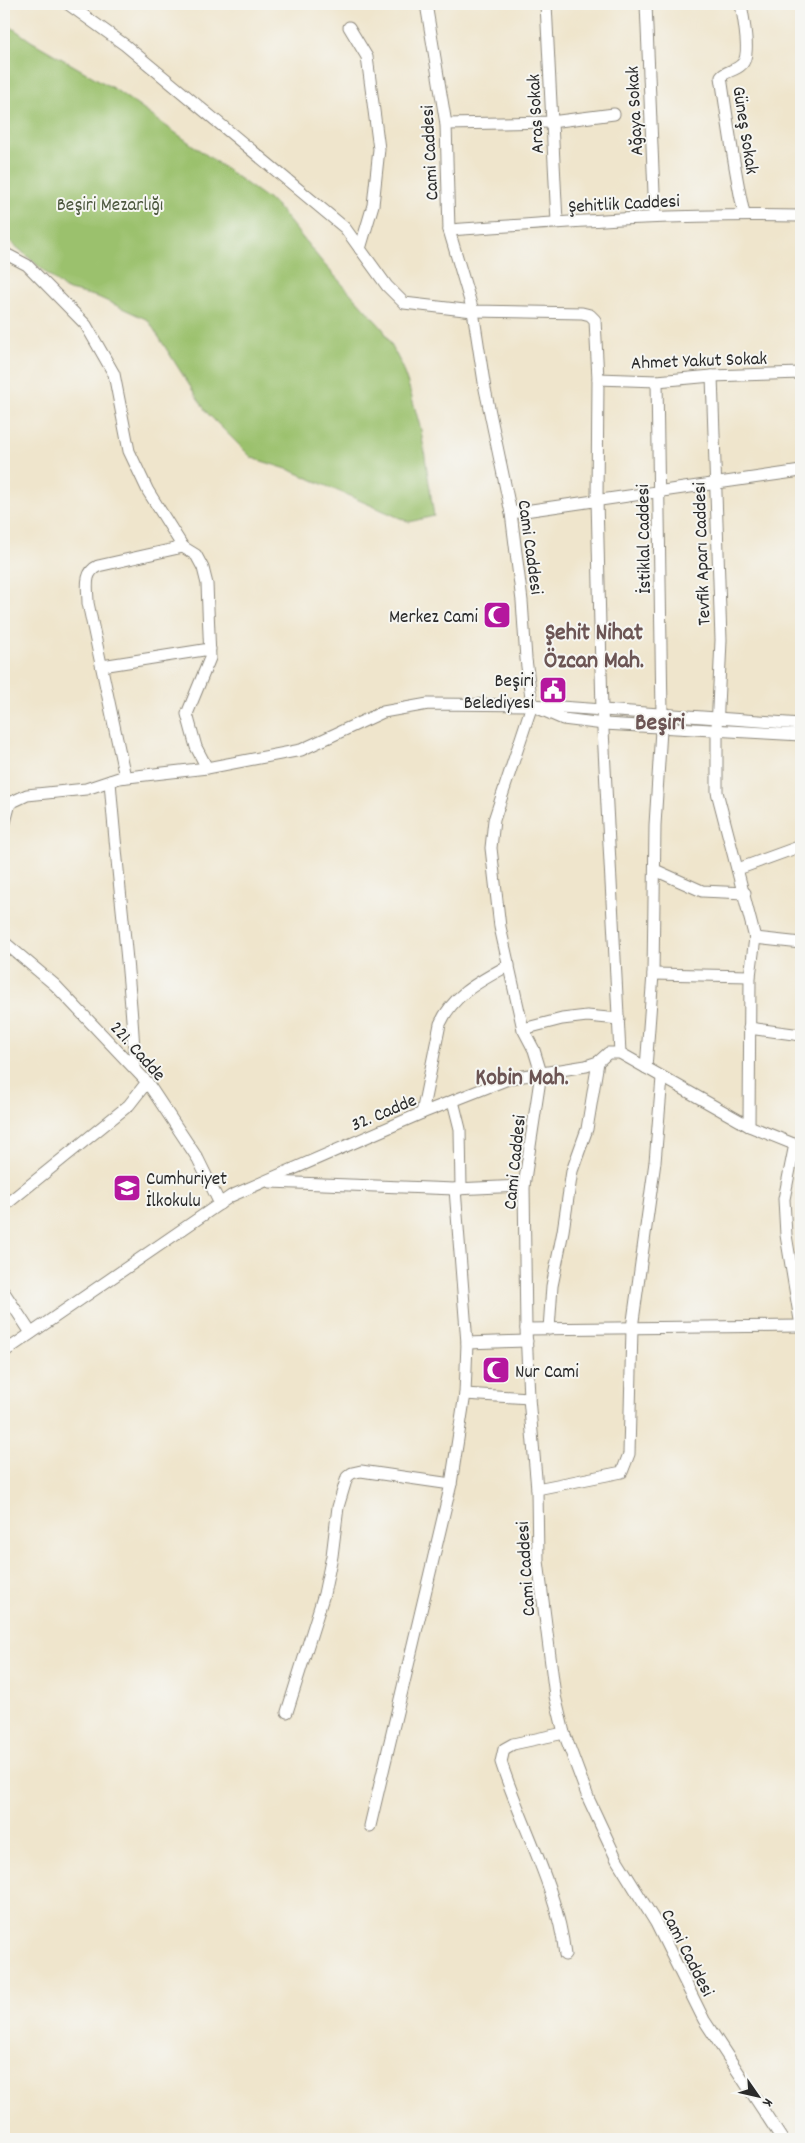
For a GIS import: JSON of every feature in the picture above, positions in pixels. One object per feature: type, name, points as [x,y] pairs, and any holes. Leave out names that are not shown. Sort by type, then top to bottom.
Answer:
[{"type":"street","points":[[68,4],[125,45],[345,228],[387,286],[404,303],[473,311],[590,315],[594,320],[598,379],[597,499],[602,710],[620,1053],[750,1126],[798,1145],[784,1199],[786,1235],[801,1326],[549,1329],[527,1335],[467,1342]]},
{"type":"street","name":"Cami Caddesi","points":[[426,4],[446,124],[449,230],[473,311],[485,389],[511,512],[532,705],[494,820],[491,848],[500,927],[523,1029],[534,1050],[541,1073],[524,1186],[527,1335],[529,1398],[537,1489],[538,1561],[555,1696],[564,1734],[589,1800],[617,1860],[656,1923],[704,2020],[782,2139]]},
{"type":"street","name":"Aras Sokak","points":[[546,4],[557,222]]},
{"type":"street","name":"Ağaya Sokak","points":[[646,4],[655,217]]},
{"type":"street","name":"Güneş Sokak","points":[[741,4],[746,56],[742,65],[722,74],[721,77],[734,167],[744,214]]},
{"type":"street","points":[[349,27],[367,57],[379,149],[373,205],[360,249]]},
{"type":"street","points":[[446,124],[551,122],[614,114]]},
{"type":"street","name":"Şehitlik Caddesi","points":[[449,230],[655,217],[744,214],[801,216]]},
{"type":"street","points":[[6,254],[27,265],[86,324],[114,374],[125,421],[129,451],[148,491],[183,547],[196,555],[203,568],[206,584],[210,658],[188,714],[196,747],[206,768]]},
{"type":"street","name":"Ahmet Yakut Sokak","points":[[598,379],[657,381],[712,376],[801,373]]},
{"type":"street","name":"Tevfik Aparı Caddesi","points":[[712,376],[714,482],[721,640],[717,724],[717,792],[745,892],[755,938],[750,976],[750,1126]]},
{"type":"street","name":"İstiklal Caddesi","points":[[646,1068],[652,974],[655,825],[662,714],[657,381]]},
{"type":"street","points":[[511,512],[801,471]]},
{"type":"street","points":[[125,777],[88,603],[88,574],[91,570],[183,547]]},
{"type":"street","points":[[102,666],[210,649]]},
{"type":"street","points":[[4,826],[7,803],[27,795],[86,789],[125,777],[206,768],[301,750],[383,712],[428,704],[532,705],[662,714],[717,724],[801,735]]},
{"type":"street","points":[[532,705],[563,719],[604,724],[661,726],[801,724]]},
{"type":"street","points":[[110,781],[117,873],[132,995],[136,1069]]},
{"type":"street","points":[[738,869],[801,846]]},
{"type":"street","points":[[655,870],[702,891],[745,892]]},
{"type":"street","points":[[755,938],[801,943]]},
{"type":"street","name":"221. Cadde","points":[[4,942],[55,985],[148,1082],[198,1159],[220,1204]]},
{"type":"street","points":[[422,1113],[440,1024],[444,1014],[464,991],[510,965]]},
{"type":"street","points":[[652,974],[750,976]]},
{"type":"street","points":[[523,1029],[562,1019],[587,1016],[619,1019]]},
{"type":"street","points":[[749,1028],[801,1035]]},
{"type":"street","name":"32. Cadde","points":[[4,1352],[231,1196],[422,1113],[511,1078],[586,1066],[598,1062],[608,1053],[620,1053]]},
{"type":"street","points":[[549,1329],[552,1286],[572,1171],[587,1129],[598,1062]]},
{"type":"street","points":[[537,1489],[622,1472],[629,1454],[632,1328],[655,1162],[662,1078]]},
{"type":"street","points":[[4,1206],[129,1105],[148,1082]]},
{"type":"street","points":[[370,1826],[451,1484],[465,1394],[467,1342],[458,1189],[460,1129],[453,1101]]},
{"type":"street","points":[[266,1182],[458,1189],[524,1186]]},
{"type":"street","points":[[4,1292],[31,1333]]},
{"type":"street","points":[[465,1394],[529,1398]]},
{"type":"street","points":[[287,1712],[324,1594],[332,1556],[338,1507],[347,1477],[352,1473],[361,1471],[451,1484]]},
{"type":"street","points":[[564,1734],[513,1744],[504,1749],[501,1762],[540,1865],[563,1937],[564,1955]]},
{"type":"green space","name":"Beşiri Mezarlığı","points":[[4,22],[31,41],[116,90],[276,205],[323,263],[383,329],[400,362],[421,430],[434,516],[409,522],[290,470],[252,458],[207,413],[148,320],[98,297],[65,289],[4,236]]},
{"type":"place","name":"Merkez Cami","points":[[497,615]]},
{"type":"place","name":"Beşiri Belediyesi","points":[[553,690]]},
{"type":"place","name":"Cumhuriyet İlkokulu","points":[[127,1188]]},
{"type":"place","name":"Nur Cami","points":[[496,1370]]},
{"type":"district","name":"Şehit Nihat Özcan Mah.","points":[[594,645]]},
{"type":"district","name":"Beşiri","points":[[660,721]]},
{"type":"district","name":"Kobin Mah.","points":[[522,1076]]}]
